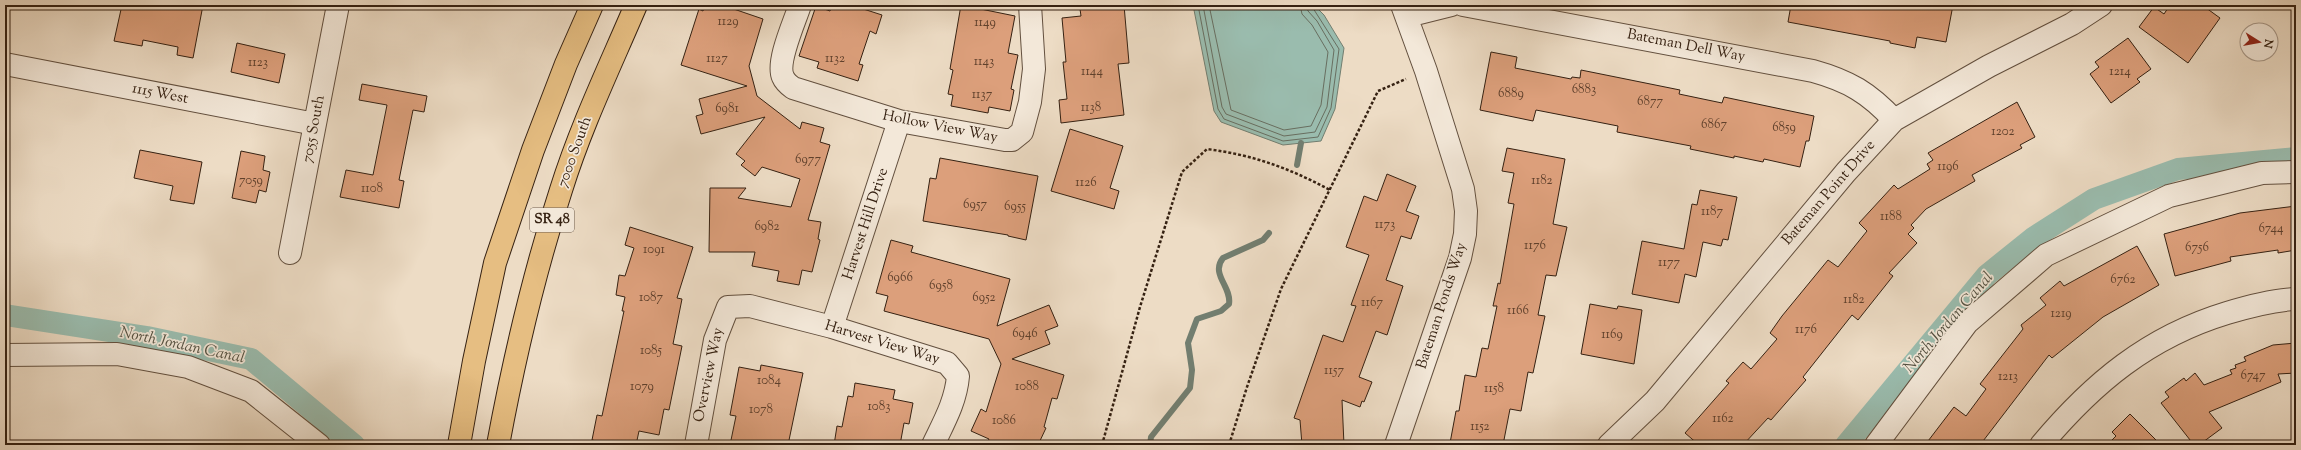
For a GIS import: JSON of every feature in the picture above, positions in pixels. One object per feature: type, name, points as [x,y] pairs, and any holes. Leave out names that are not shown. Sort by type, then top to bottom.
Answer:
[{"type":"main road","name":"SR 48","points":[[459,445],[474,361],[495,263],[533,150],[592,5]]},
{"type":"main road","name":"7000 South","points":[[498,445],[528,302],[561,189],[594,102],[636,5]]},
{"type":"street","name":"7055 South","points":[[290,253],[338,5]]},
{"type":"street","name":"Hollow View Way","points":[[800,5],[783,58],[783,77],[793,88],[899,121],[1005,140],[1017,137],[1022,132],[1025,121],[1034,69],[1030,5]]},
{"type":"street","points":[[1404,11],[1451,5]]},
{"type":"street","name":"Bateman Dell Way","points":[[1463,5],[1813,71],[1849,83],[1869,94],[1894,120]]},
{"type":"street","name":"Bateman Point Drive","points":[[1609,445],[1655,401],[1846,172],[1894,120],[1989,66],[2072,24],[2101,5]]},
{"type":"street","name":"Bateman Ponds Way","points":[[1396,445],[1453,283],[1465,234],[1466,211],[1462,189],[1426,71],[1404,11]]},
{"type":"street","name":"1115 West","points":[[5,64],[315,124]]},
{"type":"street","name":"Harvest Hill Drive","points":[[832,326],[899,121]]},
{"type":"street","points":[[1876,445],[1967,323],[2046,255],[2169,196],[2262,173],[2296,172]]},
{"type":"street","points":[[2041,445],[2067,415],[2091,391],[2129,360],[2157,343],[2171,335],[2215,317],[2263,303],[2296,299]]},
{"type":"street","name":"Harvest View Way","points":[[728,307],[750,306],[832,326],[947,363],[953,368],[958,376],[955,397],[933,445]]},
{"type":"street","name":"Overview Way","points":[[696,445],[715,340],[728,307]]},
{"type":"street","points":[[5,355],[117,354],[188,367],[251,392],[319,445]]},
{"type":"path","points":[[1229,445],[1247,387],[1281,289],[1378,91],[1426,71]]},
{"type":"path","points":[[1102,445],[1140,307],[1182,172],[1207,149],[1242,154],[1299,173],[1330,190]]},
{"type":"water","points":[[1193,5],[1314,5],[1324,15],[1344,48],[1335,109],[1321,141],[1283,145],[1221,122],[1214,111]]},
{"type":"building","points":[[122,5],[203,5],[193,58],[177,55],[178,47],[143,40],[142,46],[114,41]]},
{"type":"building","points":[[705,5],[722,5],[763,19],[749,66],[757,96],[800,129],[802,122],[824,128],[820,142],[830,145],[808,220],[821,222],[818,239],[820,240],[812,272],[802,270],[799,285],[777,281],[779,271],[752,266],[755,252],[709,252],[710,188],[746,188],[738,198],[791,207],[800,179],[762,167],[755,176],[741,165],[745,161],[736,154],[765,117],[701,134],[696,116],[703,114],[699,99],[747,86],[681,65],[699,9],[703,11]]},
{"type":"building","points":[[832,5],[851,5],[882,15],[876,34],[870,31],[859,64],[863,65],[858,81],[817,68],[819,62],[799,56],[816,6],[830,11]]},
{"type":"building","points":[[961,5],[1015,16],[1008,53],[1018,55],[1011,89],[1014,90],[1010,111],[989,107],[988,113],[951,106],[953,95],[948,94],[953,70],[950,69]]},
{"type":"building","points":[[1124,5],[1129,63],[1118,64],[1124,115],[1061,123],[1059,100],[1067,99],[1063,62],[1066,62],[1062,18],[1081,16],[1080,9]]},
{"type":"building","points":[[1791,5],[1953,5],[1946,42],[1917,37],[1915,48],[1890,43],[1890,41],[1788,22]]},
{"type":"building","points":[[2170,5],[2202,5],[2220,18],[2188,63],[2139,27],[2154,7],[2164,14]]},
{"type":"building","points":[[2128,38],[2151,69],[2137,79],[2140,82],[2111,103],[2090,74],[2099,67],[2095,62]]},
{"type":"building","points":[[237,43],[285,54],[279,83],[231,72]]},
{"type":"building","points":[[1491,52],[1517,57],[1515,68],[1571,79],[1572,77],[1580,78],[1581,70],[1680,90],[1679,94],[1722,103],[1724,97],[1814,116],[1809,141],[1806,141],[1800,167],[1764,159],[1763,162],[1690,149],[1691,146],[1617,132],[1618,126],[1536,110],[1533,121],[1480,110]]},
{"type":"building","points":[[362,84],[427,96],[424,112],[413,110],[399,180],[404,181],[399,208],[340,197],[346,170],[373,175],[387,105],[359,100]]},
{"type":"building","points":[[2017,102],[2035,137],[2020,145],[2022,148],[1972,175],[1975,181],[1926,209],[1911,225],[1914,228],[1908,234],[1917,243],[1889,273],[1893,276],[1858,320],[1852,315],[1803,377],[1806,380],[1771,420],[1768,418],[1743,445],[1699,445],[1685,433],[1729,383],[1726,381],[1743,362],[1751,369],[1777,339],[1770,333],[1828,260],[1838,267],[1867,231],[1859,223],[1894,185],[1898,189],[1930,169],[1927,164],[1933,160],[1928,153]]},
{"type":"building","points":[[1070,129],[1123,146],[1110,188],[1119,191],[1114,209],[1051,191]]},
{"type":"building","points":[[1507,148],[1565,159],[1553,224],[1567,227],[1556,276],[1546,275],[1538,315],[1545,316],[1533,373],[1528,372],[1521,411],[1510,409],[1503,445],[1460,445],[1450,443],[1456,411],[1459,411],[1465,375],[1476,377],[1482,348],[1488,349],[1497,306],[1493,306],[1498,283],[1500,284],[1514,204],[1508,203],[1514,173],[1502,171]]},
{"type":"building","points":[[140,150],[202,162],[194,204],[170,200],[173,186],[134,178]]},
{"type":"building","points":[[241,151],[265,156],[263,170],[270,172],[266,192],[259,190],[256,203],[232,198]]},
{"type":"building","points":[[940,158],[1038,176],[1026,240],[1008,235],[923,221],[930,178],[936,179]]},
{"type":"building","points":[[1387,174],[1416,186],[1406,211],[1419,216],[1411,239],[1401,236],[1386,280],[1403,286],[1387,335],[1376,331],[1359,377],[1372,382],[1364,402],[1362,401],[1360,407],[1342,400],[1344,445],[1302,445],[1300,420],[1294,418],[1323,335],[1343,342],[1356,306],[1351,305],[1369,255],[1346,247],[1364,196],[1377,201]]},
{"type":"building","points":[[1700,190],[1737,197],[1728,240],[1723,239],[1721,246],[1703,242],[1696,277],[1685,274],[1679,303],[1632,294],[1642,241],[1684,249],[1692,204],[1697,205]]},
{"type":"building","points":[[2296,206],[2296,250],[2278,253],[2278,250],[2230,257],[2231,261],[2175,276],[2164,234],[2240,213]]},
{"type":"building","points":[[630,227],[693,247],[677,298],[682,299],[673,344],[682,346],[669,410],[664,409],[659,435],[639,431],[636,445],[618,445],[592,440],[597,415],[602,416],[624,311],[622,311],[625,297],[616,295],[619,275],[625,276],[634,248],[625,245]]},
{"type":"building","points":[[891,240],[913,246],[911,252],[1010,279],[997,326],[1049,305],[1058,326],[1045,331],[1050,344],[1012,359],[1064,375],[1057,399],[1052,398],[1044,427],[1046,428],[1038,445],[986,445],[989,439],[971,431],[981,409],[986,412],[1001,364],[989,339],[884,311],[888,296],[876,293]]},
{"type":"building","points":[[2137,246],[2159,285],[2103,317],[2052,358],[2049,355],[1980,445],[1925,445],[1954,407],[1966,416],[1986,389],[1980,384],[2023,329],[2021,325],[2046,305],[2040,298],[2060,281],[2064,286]]},
{"type":"building","points":[[1590,304],[1617,309],[1618,306],[1642,310],[1634,364],[1581,354]]},
{"type":"building","points":[[2296,343],[2296,373],[2278,374],[2281,382],[2209,412],[2222,428],[2199,445],[2194,445],[2161,403],[2169,397],[2165,392],[2184,378],[2186,381],[2195,373],[2204,385],[2232,374],[2230,370],[2236,368],[2235,365],[2246,361],[2244,357],[2273,345]]},
{"type":"building","points":[[761,365],[803,373],[788,445],[730,445],[736,416],[730,415],[739,367],[760,371]]},
{"type":"building","points":[[855,383],[895,390],[893,399],[913,403],[909,424],[904,423],[900,445],[834,445],[837,426],[842,427],[848,396],[853,397]]},
{"type":"building","points":[[2130,414],[2161,445],[2107,445],[2116,436],[2112,432]]},
{"type":"waterway","points":[[1297,165],[1301,143]]},
{"type":"waterway","name":"North Jordan Canal","points":[[1846,445],[1987,275],[2033,238],[2094,199],[2178,169],[2296,158]]},
{"type":"waterway","points":[[1150,445],[1151,437],[1190,388],[1192,370],[1188,343],[1197,319],[1221,311],[1229,304],[1228,292],[1219,270],[1223,258],[1263,240],[1269,233]]},
{"type":"waterway","name":"North Jordan Canal","points":[[5,315],[147,337],[251,359],[354,445]]}]
